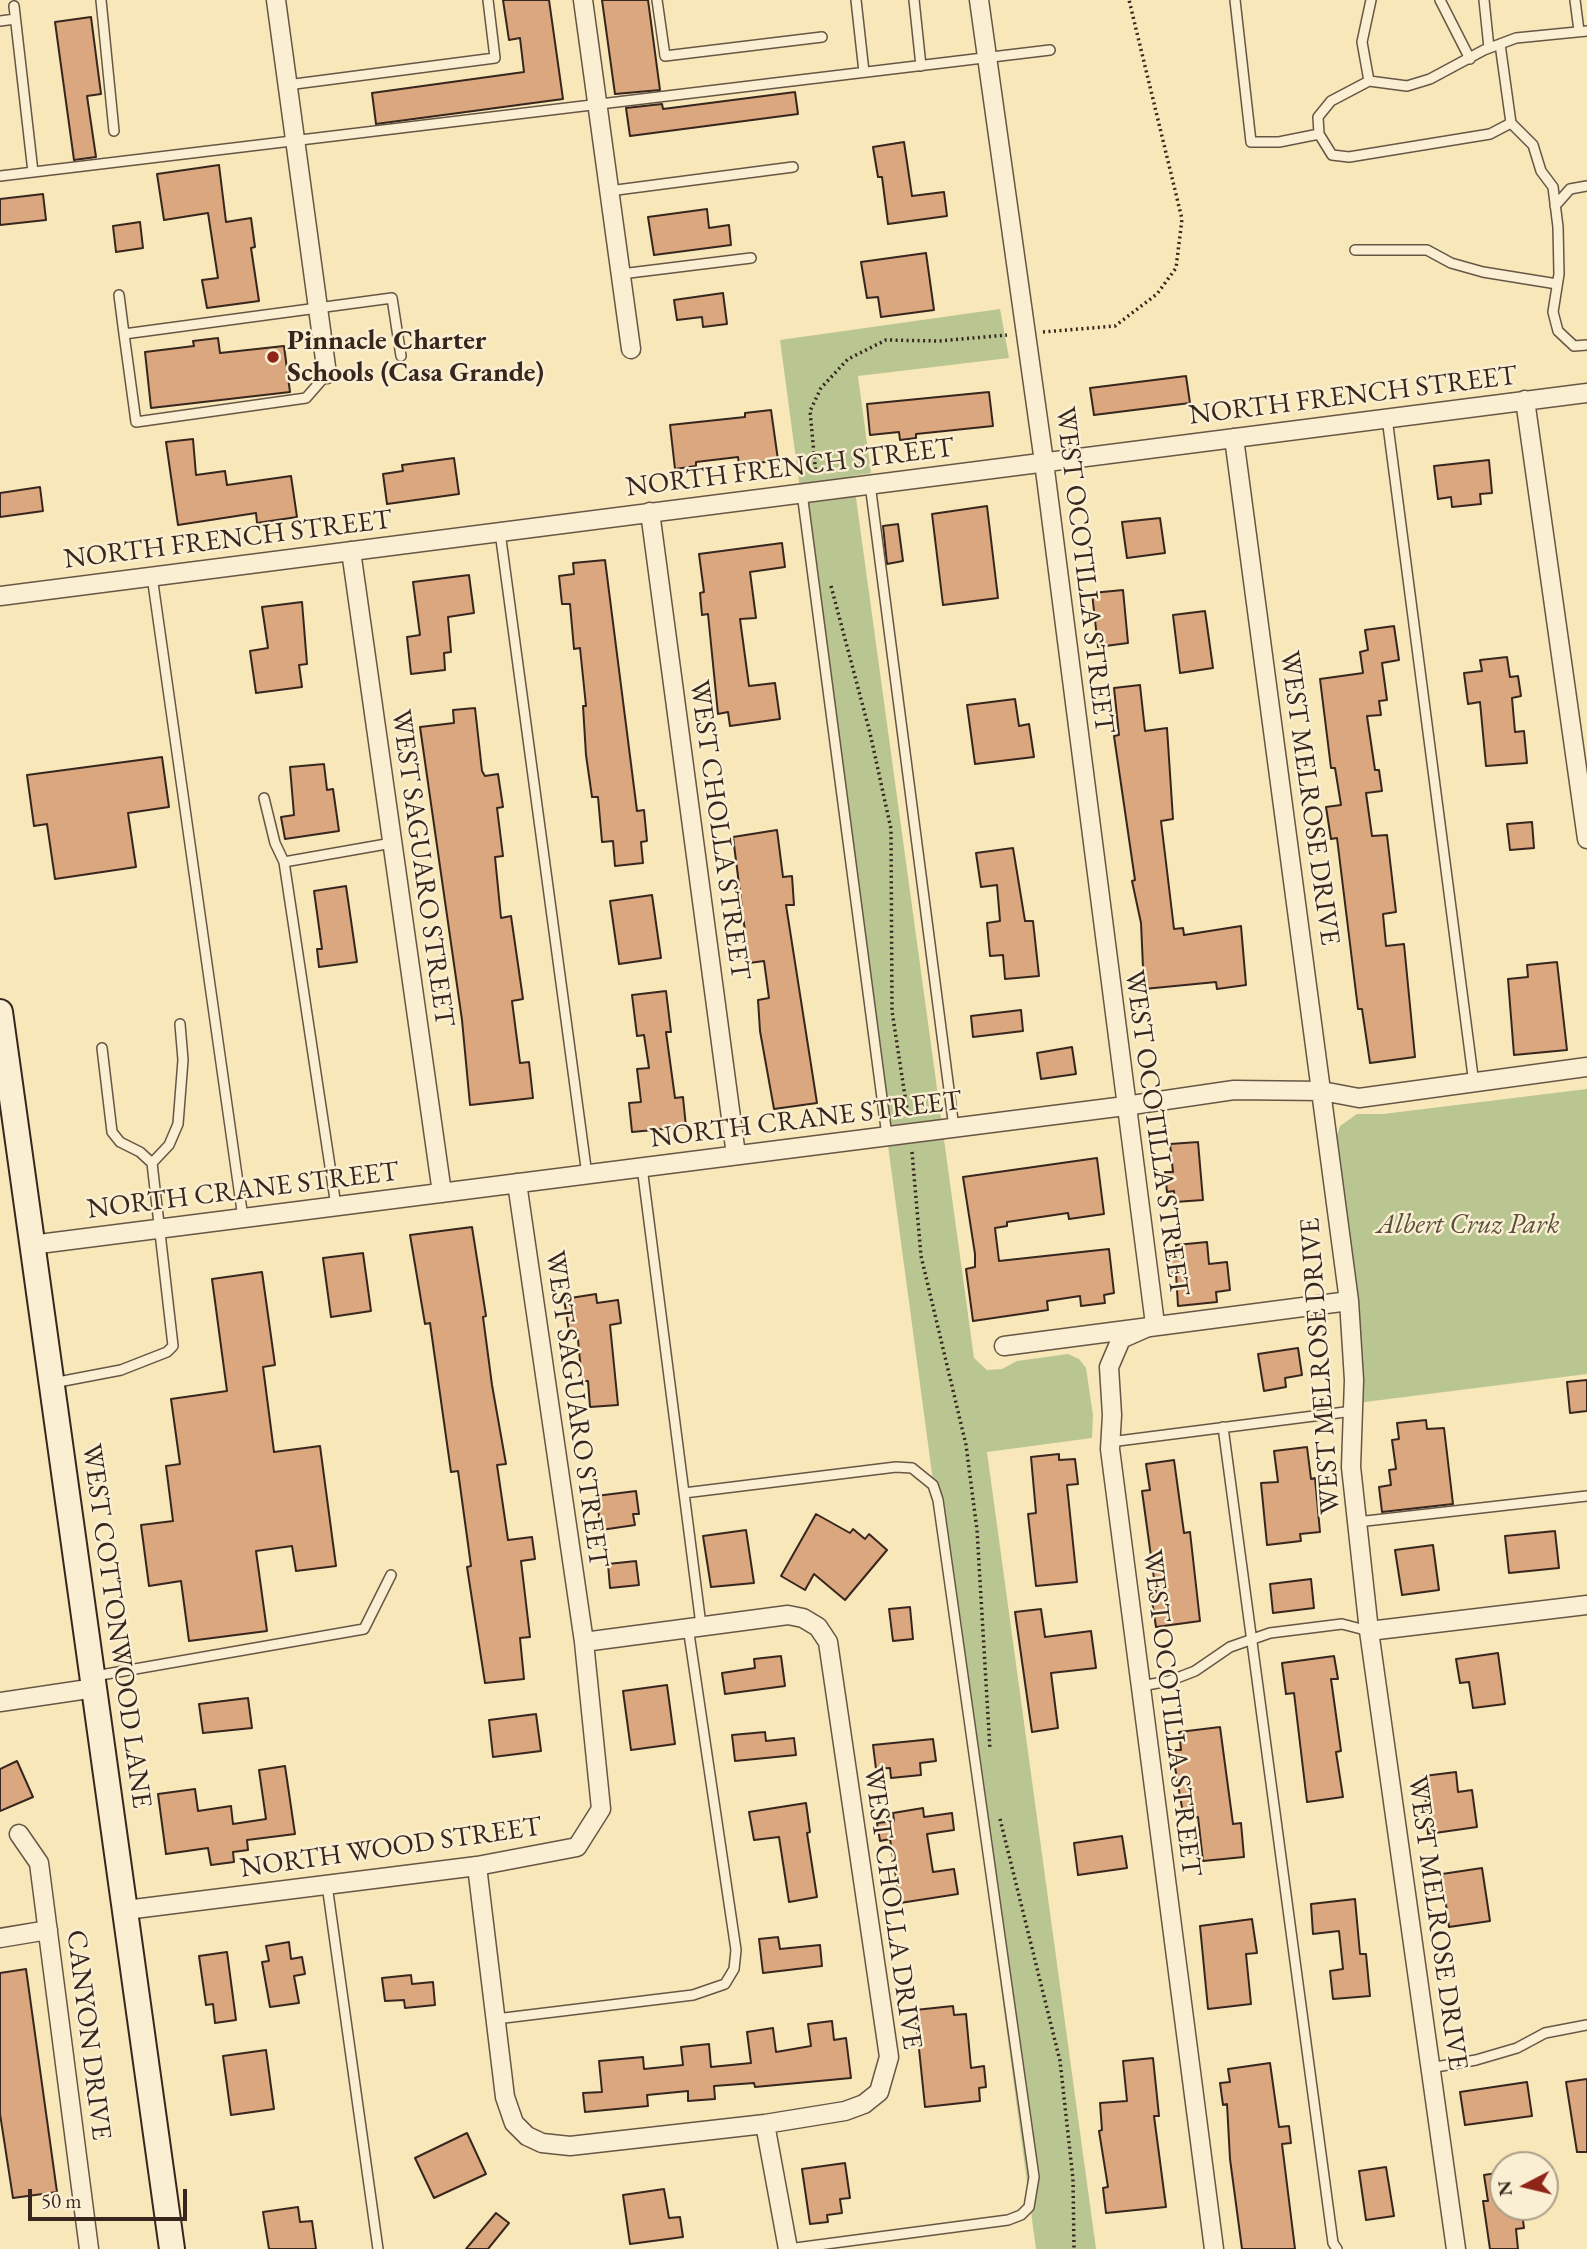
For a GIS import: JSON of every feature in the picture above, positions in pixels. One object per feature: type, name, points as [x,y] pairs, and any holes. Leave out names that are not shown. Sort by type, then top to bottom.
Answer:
[{"type":"main road","name":"WEST COTTONWOOD LANE","points":[[0,1012],[172,2249]]},
{"type":"street","points":[[276,0],[327,374]]},
{"type":"street","points":[[583,0],[631,349]]},
{"type":"street","name":"WEST OCOTILLA STREET","points":[[979,0],[1044,462],[1155,1324],[1121,1339],[1109,1367],[1112,1415],[1110,1442],[1214,2249]]},
{"type":"street","name":"NORTH FRENCH STREET","points":[[0,596],[1587,393]]},
{"type":"street","points":[[1525,401],[1587,839]]},
{"type":"street","name":"WEST MELROSE DRIVE","points":[[1234,438],[1349,1301],[1353,1411],[1351,1467],[1369,1631],[1455,2249]]},
{"type":"street","name":"WEST CHOLLA STREET","points":[[650,512],[736,1155]]},
{"type":"street","name":"WEST SAGUARO STREET","points":[[351,551],[442,1193]]},
{"type":"street","name":"NORTH CRANE STREET","points":[[31,1245],[1234,1090],[1322,1091],[1359,1098],[1587,1067]]},
{"type":"street","name":"WEST SAGUARO STREET","points":[[517,1184],[584,1642]]},
{"type":"street","points":[[1004,1346],[1155,1324],[1349,1301]]},
{"type":"street","points":[[1369,1631],[1587,1605]]},
{"type":"street","name":"WEST CHOLLA DRIVE","points":[[477,1866],[505,2097],[514,2123],[527,2136],[542,2143],[570,2146],[765,2124],[845,2111],[864,2104],[879,2092],[889,2057],[828,1642],[818,1627],[803,1618],[788,1615],[584,1642]]},
{"type":"street","name":"NORTH WOOD STREET","points":[[126,1910],[477,1866],[577,1847],[601,1809],[584,1642]]},
{"type":"street","points":[[0,1702],[94,1682]]},
{"type":"street","name":"CANYON DRIVE","points":[[19,1834],[39,1863],[89,2249]]},
{"type":"street","points":[[0,1938],[48,1930]]},
{"type":"street","points":[[765,2124],[788,2249]]},
{"type":"lane","points":[[287,85],[495,58],[488,0]]},
{"type":"lane","points":[[657,0],[665,56],[822,37]]},
{"type":"lane","points":[[856,0],[864,72]]},
{"type":"lane","points":[[914,0],[921,66]]},
{"type":"lane","points":[[1235,0],[1251,142],[1279,142],[1319,134]]},
{"type":"lane","points":[[1369,80],[1362,42],[1371,0]]},
{"type":"lane","points":[[1440,0],[1470,59]]},
{"type":"lane","points":[[1483,0],[1489,48]]},
{"type":"lane","points":[[1511,123],[1490,134],[1349,157],[1332,155],[1319,134],[1318,117],[1331,101],[1357,90],[1369,80],[1407,86],[1430,79],[1489,48],[1516,38],[1583,31],[1575,0]]},
{"type":"lane","points":[[98,1],[114,131]]},
{"type":"lane","points":[[13,2],[33,172]]},
{"type":"lane","points":[[0,21],[15,19]]},
{"type":"lane","points":[[1500,44],[1511,123],[1533,145],[1541,171],[1552,187],[1557,284],[1552,312],[1558,331],[1574,346],[1587,345]]},
{"type":"lane","points":[[0,176],[1050,50]]},
{"type":"lane","points":[[609,191],[793,167]]},
{"type":"lane","points":[[1555,206],[1570,189],[1587,186]]},
{"type":"lane","points":[[1354,250],[1427,250],[1451,263],[1483,272],[1557,284]]},
{"type":"lane","points":[[621,274],[751,258]]},
{"type":"lane","points":[[119,295],[136,422],[306,398],[327,374]]},
{"type":"lane","points":[[124,334],[392,298],[401,356]]},
{"type":"lane","points":[[1387,418],[1474,1084]]},
{"type":"lane","points":[[870,484],[954,1128]]},
{"type":"lane","points":[[810,492],[887,1136]]},
{"type":"lane","points":[[500,532],[587,1175]]},
{"type":"lane","points":[[152,576],[243,1218]]},
{"type":"lane","points":[[264,798],[275,843],[284,862],[336,1206]]},
{"type":"lane","points":[[284,862],[392,843]]},
{"type":"lane","points":[[152,1163],[169,1145],[178,1124],[183,1060],[180,1024]]},
{"type":"lane","points":[[51,1384],[121,1370],[167,1352],[173,1346],[152,1163],[141,1152],[120,1142],[112,1132],[102,1048]]},
{"type":"lane","points":[[496,2019],[694,1995],[725,1984],[734,1969],[736,1950],[695,1626],[684,1493],[642,1167]]},
{"type":"lane","points":[[1110,1442],[1353,1411]]},
{"type":"lane","points":[[1223,1427],[1331,2229],[1337,2249]]},
{"type":"lane","points":[[684,1493],[896,1467],[912,1468],[933,1485],[939,1500],[1034,2177],[1029,2207],[1021,2215],[1008,2220],[788,2249]]},
{"type":"lane","points":[[1357,1522],[1587,1496]]},
{"type":"lane","points":[[94,1682],[365,1629],[391,1575]]},
{"type":"lane","points":[[1141,1686],[1169,1681],[1195,1671],[1230,1647],[1270,1633],[1342,1624],[1369,1631]]},
{"type":"lane","points":[[327,1885],[377,2249]]},
{"type":"lane","points":[[1430,2068],[1476,2060],[1517,2048],[1545,2033],[1587,2025]]},
{"type":"path","points":[[810,492],[810,411],[821,388],[848,359],[886,340],[939,341],[1115,326],[1157,294],[1176,268],[1182,219],[1129,0]]},
{"type":"path","points":[[829,573],[891,829],[892,1011],[911,1133],[920,1255],[966,1445],[977,1530],[991,1757]]},
{"type":"path","points":[[997,1808],[1022,1896],[1060,2061],[1073,2179],[1074,2249]]},
{"type":"green space","points":[[1000,309],[1009,358],[858,376],[871,473],[853,476],[974,1358],[987,1370],[1002,1369],[1017,1361],[1068,1354],[1079,1359],[1086,1368],[1093,1415],[1092,1438],[987,1452],[1096,2249],[1036,2249],[780,340]]},
{"type":"green space","name":"Albert Cruz Park","points":[[1587,1089],[1587,1374],[1357,1403],[1359,1315],[1337,1136],[1340,1126],[1357,1114],[1383,1114]]},
{"type":"building","points":[[503,0],[549,0],[563,99],[376,124],[372,93],[524,72],[520,38],[509,40]]},
{"type":"building","points":[[602,0],[648,0],[660,90],[615,94]]},
{"type":"building","points":[[91,17],[101,94],[87,96],[96,157],[74,160],[55,22]]},
{"type":"building","points":[[795,92],[798,114],[630,136],[626,108],[662,104],[663,109]]},
{"type":"building","points":[[904,142],[912,196],[944,192],[947,216],[888,224],[882,177],[878,177],[873,147]]},
{"type":"building","points":[[219,165],[226,222],[251,218],[255,247],[251,248],[259,301],[207,308],[202,280],[218,278],[208,213],[164,220],[157,174]]},
{"type":"building","points":[[43,194],[46,220],[0,225],[0,199]]},
{"type":"building","points":[[707,209],[709,228],[729,225],[731,245],[654,255],[648,217]]},
{"type":"building","points":[[140,222],[143,248],[116,252],[113,226]]},
{"type":"building","points":[[926,253],[934,310],[881,317],[878,297],[867,298],[861,262]]},
{"type":"building","points":[[723,293],[727,324],[703,327],[702,317],[677,320],[674,300]]},
{"type":"building","points":[[218,338],[220,353],[284,346],[290,392],[151,408],[145,352],[194,346],[193,341]]},
{"type":"building","points":[[1186,376],[1190,403],[1094,415],[1090,388]]},
{"type":"building","points":[[989,392],[993,426],[916,434],[916,438],[900,440],[899,432],[870,435],[867,404]]},
{"type":"building","points":[[771,410],[778,460],[739,466],[738,457],[696,462],[696,466],[675,469],[670,425],[745,417],[745,413]]},
{"type":"building","points":[[193,439],[196,475],[225,471],[227,485],[291,476],[297,517],[257,523],[256,513],[178,525],[166,442]]},
{"type":"building","points":[[454,458],[459,494],[387,504],[383,474],[403,471],[402,465]]},
{"type":"building","points":[[1489,460],[1492,493],[1480,494],[1481,504],[1452,507],[1451,497],[1438,499],[1434,466]]},
{"type":"building","points":[[40,487],[43,511],[0,517],[0,493]]},
{"type":"building","points":[[987,506],[998,598],[943,605],[932,514]]},
{"type":"building","points":[[1160,518],[1165,553],[1127,558],[1122,522]]},
{"type":"building","points":[[898,524],[903,561],[887,564],[883,526]]},
{"type":"building","points":[[782,543],[785,567],[750,572],[756,618],[740,619],[749,686],[775,683],[780,719],[730,726],[728,712],[718,714],[708,614],[702,615],[700,593],[704,592],[699,554]]},
{"type":"building","points":[[605,560],[637,811],[644,810],[647,841],[641,842],[643,863],[615,866],[613,841],[602,842],[598,797],[592,797],[586,755],[583,706],[586,706],[580,648],[574,649],[570,604],[562,604],[559,576],[574,574],[573,563]]},
{"type":"building","points":[[469,575],[474,613],[448,617],[451,652],[444,653],[445,670],[411,674],[407,637],[420,635],[413,582]]},
{"type":"building","points":[[1123,590],[1128,643],[1098,647],[1092,593]]},
{"type":"building","points":[[302,602],[307,664],[299,665],[302,687],[256,693],[250,651],[268,648],[262,607]]},
{"type":"building","points":[[1205,611],[1213,668],[1180,673],[1173,615]]},
{"type":"building","points":[[1394,626],[1399,660],[1382,663],[1387,700],[1379,701],[1381,715],[1367,716],[1375,770],[1379,770],[1382,791],[1366,793],[1372,836],[1387,835],[1396,912],[1383,914],[1386,946],[1404,944],[1415,1057],[1370,1063],[1362,1009],[1358,1009],[1337,838],[1331,839],[1326,807],[1341,805],[1335,768],[1331,768],[1320,679],[1363,673],[1360,652],[1368,650],[1365,630]]},
{"type":"building","points":[[1507,657],[1510,677],[1518,676],[1521,696],[1512,698],[1515,732],[1524,731],[1527,763],[1486,766],[1480,702],[1468,704],[1464,673],[1482,671],[1480,660]]},
{"type":"building","points":[[1140,685],[1145,731],[1167,728],[1173,819],[1161,821],[1174,929],[1183,928],[1184,935],[1241,926],[1246,985],[1217,989],[1216,982],[1144,989],[1141,923],[1132,881],[1135,880],[1114,736],[1119,735],[1114,688]]},
{"type":"building","points":[[1015,699],[1019,726],[1029,724],[1034,757],[975,764],[967,705]]},
{"type":"building","points":[[475,708],[482,771],[485,776],[498,774],[503,807],[497,808],[503,856],[495,857],[501,918],[511,916],[523,999],[512,1001],[520,1063],[529,1062],[533,1098],[470,1105],[462,1020],[420,727],[454,723],[453,710]]},
{"type":"building","points":[[162,757],[169,807],[128,813],[136,867],[55,879],[47,824],[34,826],[27,775]]},
{"type":"building","points":[[324,764],[327,790],[333,789],[339,831],[285,839],[281,817],[294,815],[290,767]]},
{"type":"building","points":[[1532,822],[1534,848],[1510,850],[1507,824]]},
{"type":"building","points":[[777,830],[783,877],[792,876],[794,905],[786,905],[817,1103],[774,1109],[760,1031],[758,1000],[769,998],[764,961],[749,963],[733,837]]},
{"type":"building","points":[[1013,848],[1025,921],[1033,921],[1039,976],[1005,979],[1003,955],[990,956],[987,923],[1000,921],[997,885],[981,887],[976,853]]},
{"type":"building","points":[[346,886],[357,962],[319,967],[317,949],[322,949],[314,891]]},
{"type":"building","points":[[652,895],[661,958],[619,964],[610,901]]},
{"type":"building","points":[[1557,962],[1567,1050],[1514,1055],[1508,979],[1528,977],[1527,965]]},
{"type":"building","points":[[666,991],[671,1032],[666,1032],[675,1098],[683,1097],[686,1127],[632,1132],[629,1103],[641,1102],[637,1069],[649,1068],[644,1035],[637,1036],[632,995]]},
{"type":"building","points":[[1021,1010],[1023,1031],[973,1037],[971,1016]]},
{"type":"building","points":[[1072,1047],[1076,1074],[1041,1079],[1037,1053]]},
{"type":"building","points":[[1198,1142],[1203,1200],[1175,1202],[1174,1191],[1167,1192],[1165,1172],[1173,1172],[1170,1144]]},
{"type":"building","points":[[1097,1158],[1104,1214],[1069,1219],[1068,1213],[1007,1222],[1007,1226],[995,1228],[999,1261],[1109,1249],[1114,1293],[1104,1295],[1105,1303],[1081,1306],[1080,1296],[1047,1301],[1048,1310],[973,1321],[966,1269],[975,1267],[975,1254],[963,1177]]},
{"type":"building","points":[[472,1227],[486,1316],[483,1317],[492,1385],[506,1464],[497,1465],[508,1540],[532,1537],[535,1559],[521,1561],[530,1637],[520,1638],[524,1679],[485,1683],[467,1567],[471,1566],[458,1471],[451,1472],[430,1323],[425,1324],[410,1235]]},
{"type":"building","points":[[1207,1242],[1209,1264],[1227,1262],[1230,1290],[1216,1292],[1217,1302],[1178,1306],[1176,1273],[1167,1274],[1165,1256],[1177,1255],[1176,1245]]},
{"type":"building","points":[[363,1253],[371,1311],[331,1317],[323,1258]]},
{"type":"building","points":[[262,1272],[275,1365],[263,1367],[274,1452],[320,1446],[336,1566],[296,1571],[292,1546],[256,1551],[267,1631],[189,1641],[181,1581],[149,1586],[141,1525],[173,1521],[166,1466],[180,1464],[171,1399],[227,1391],[212,1279]]},
{"type":"building","points":[[596,1294],[597,1303],[618,1300],[621,1323],[610,1325],[618,1405],[590,1407],[588,1381],[582,1381],[577,1330],[569,1331],[564,1299]]},
{"type":"building","points":[[1298,1348],[1302,1375],[1285,1378],[1286,1387],[1264,1391],[1258,1354]]},
{"type":"building","points":[[1587,1380],[1587,1411],[1570,1413],[1567,1382]]},
{"type":"building","points":[[1426,1420],[1427,1429],[1444,1428],[1453,1504],[1382,1512],[1379,1487],[1391,1485],[1389,1470],[1396,1469],[1392,1440],[1399,1439],[1397,1423]]},
{"type":"building","points":[[1307,1447],[1311,1479],[1315,1478],[1320,1532],[1300,1534],[1301,1541],[1267,1545],[1261,1483],[1278,1482],[1274,1451]]},
{"type":"building","points":[[1059,1454],[1059,1460],[1075,1459],[1078,1484],[1067,1485],[1077,1582],[1036,1586],[1028,1514],[1036,1513],[1031,1457]]},
{"type":"building","points":[[1174,1460],[1184,1533],[1190,1532],[1200,1621],[1156,1627],[1151,1594],[1156,1593],[1142,1491],[1150,1490],[1146,1464]]},
{"type":"building","points":[[636,1491],[639,1514],[633,1514],[635,1525],[601,1530],[596,1496]]},
{"type":"building","points":[[816,1514],[850,1533],[853,1529],[865,1539],[869,1534],[887,1550],[845,1600],[814,1574],[805,1590],[781,1576]]},
{"type":"building","points":[[746,1530],[754,1583],[711,1587],[703,1536]]},
{"type":"building","points":[[1555,1531],[1559,1568],[1509,1573],[1505,1536]]},
{"type":"building","points":[[1433,1545],[1439,1590],[1402,1595],[1395,1550]]},
{"type":"building","points":[[636,1561],[639,1585],[610,1588],[608,1564]]},
{"type":"building","points":[[1311,1579],[1314,1608],[1273,1613],[1270,1584]]},
{"type":"building","points":[[910,1607],[913,1639],[893,1641],[889,1609]]},
{"type":"building","points":[[1041,1609],[1045,1637],[1091,1631],[1096,1668],[1051,1673],[1058,1728],[1032,1732],[1015,1612]]},
{"type":"building","points":[[1498,1653],[1505,1704],[1473,1708],[1469,1682],[1460,1683],[1456,1659]]},
{"type":"building","points":[[781,1656],[785,1686],[725,1694],[722,1673],[755,1668],[754,1659]]},
{"type":"building","points":[[1334,1656],[1338,1679],[1331,1679],[1341,1751],[1336,1752],[1343,1797],[1307,1802],[1294,1693],[1286,1694],[1282,1663]]},
{"type":"building","points":[[667,1685],[675,1744],[631,1750],[623,1691]]},
{"type":"building","points":[[248,1698],[252,1728],[203,1733],[199,1704]]},
{"type":"building","points":[[536,1714],[541,1751],[493,1757],[489,1720]]},
{"type":"building","points":[[1220,1727],[1233,1824],[1241,1823],[1244,1857],[1203,1861],[1198,1817],[1184,1819],[1172,1750],[1181,1750],[1179,1732]]},
{"type":"building","points":[[765,1732],[766,1741],[794,1738],[796,1755],[735,1761],[732,1735]]},
{"type":"building","points":[[933,1739],[936,1761],[920,1763],[921,1775],[891,1778],[890,1768],[876,1769],[873,1745]]},
{"type":"building","points":[[17,1761],[33,1797],[0,1811],[0,1769]]},
{"type":"building","points":[[285,1766],[295,1834],[247,1840],[248,1850],[233,1852],[234,1862],[211,1865],[208,1848],[166,1854],[158,1794],[195,1789],[198,1811],[231,1806],[233,1824],[266,1819],[259,1770]]},
{"type":"building","points":[[1456,1772],[1458,1792],[1472,1790],[1477,1827],[1428,1834],[1424,1776]]},
{"type":"building","points":[[806,1803],[810,1832],[807,1833],[817,1897],[789,1902],[779,1837],[754,1840],[749,1812]]},
{"type":"building","points":[[923,1808],[924,1817],[952,1813],[954,1830],[927,1834],[933,1872],[954,1869],[958,1894],[900,1903],[890,1839],[880,1841],[877,1823],[894,1821],[893,1813]]},
{"type":"building","points":[[1122,1836],[1127,1868],[1078,1875],[1074,1843]]},
{"type":"building","points":[[1482,1868],[1490,1921],[1449,1927],[1442,1874]]},
{"type":"building","points":[[1355,1899],[1360,1954],[1366,1954],[1370,1996],[1333,1999],[1330,1971],[1343,1969],[1339,1931],[1313,1934],[1311,1904]]},
{"type":"building","points":[[1252,1919],[1257,1953],[1246,1954],[1251,2004],[1208,2009],[1200,1926]]},
{"type":"building","points":[[778,1937],[780,1949],[820,1945],[822,1966],[763,1973],[759,1939]]},
{"type":"building","points":[[289,1942],[291,1959],[302,1957],[305,1974],[294,1976],[299,2003],[270,2007],[262,1962],[269,1961],[266,1946]]},
{"type":"building","points":[[227,1952],[236,2020],[215,2023],[213,2004],[206,2005],[199,1956]]},
{"type":"building","points":[[26,1969],[57,2192],[13,2198],[0,2114],[0,1973]]},
{"type":"building","points":[[411,1975],[412,1984],[433,1982],[435,2005],[405,2008],[404,2000],[385,2001],[382,1978]]},
{"type":"building","points":[[953,2006],[954,2015],[966,2014],[971,2068],[984,2066],[986,2087],[979,2088],[980,2101],[925,2107],[915,2010]]},
{"type":"building","points":[[832,2021],[834,2040],[846,2038],[851,2078],[755,2087],[754,2083],[714,2086],[715,2099],[688,2101],[688,2091],[647,2095],[648,2106],[585,2112],[583,2093],[602,2092],[599,2061],[643,2057],[644,2069],[683,2065],[681,2047],[709,2044],[711,2067],[751,2063],[747,2032],[773,2028],[776,2052],[811,2046],[808,2024]]},
{"type":"building","points":[[266,2050],[274,2109],[231,2115],[223,2056]]},
{"type":"building","points":[[1153,2058],[1159,2116],[1154,2116],[1166,2207],[1106,2213],[1103,2188],[1108,2187],[1099,2131],[1102,2130],[1100,2103],[1127,2101],[1123,2061]]},
{"type":"building","points":[[1270,2063],[1279,2127],[1289,2126],[1291,2143],[1282,2144],[1295,2249],[1242,2249],[1230,2159],[1227,2104],[1223,2105],[1220,2083],[1230,2082],[1228,2069]]},
{"type":"building","points":[[1587,2079],[1587,2152],[1577,2152],[1566,2082]]},
{"type":"building","points":[[1527,2082],[1532,2116],[1465,2125],[1460,2092]]},
{"type":"building","points":[[467,2133],[486,2174],[434,2198],[415,2158]]},
{"type":"building","points":[[845,2163],[850,2198],[840,2199],[842,2213],[827,2215],[828,2222],[810,2224],[802,2169]]},
{"type":"building","points":[[1386,2167],[1394,2216],[1366,2220],[1359,2171]]},
{"type":"building","points":[[1489,2174],[1489,2221],[1523,2221],[1524,2228],[1516,2229],[1518,2249],[1490,2249],[1483,2201],[1488,2201],[1484,2175]]},
{"type":"building","points":[[664,2189],[669,2218],[680,2217],[683,2237],[630,2244],[623,2195]]},
{"type":"building","points":[[298,2207],[300,2222],[312,2221],[316,2249],[269,2249],[263,2212]]},
{"type":"building","points":[[496,2213],[509,2223],[488,2249],[466,2249]]},
{"type":"place","name":"Pinnacle Charter Schools (Casa Grande)","points":[[273,357]]}]
